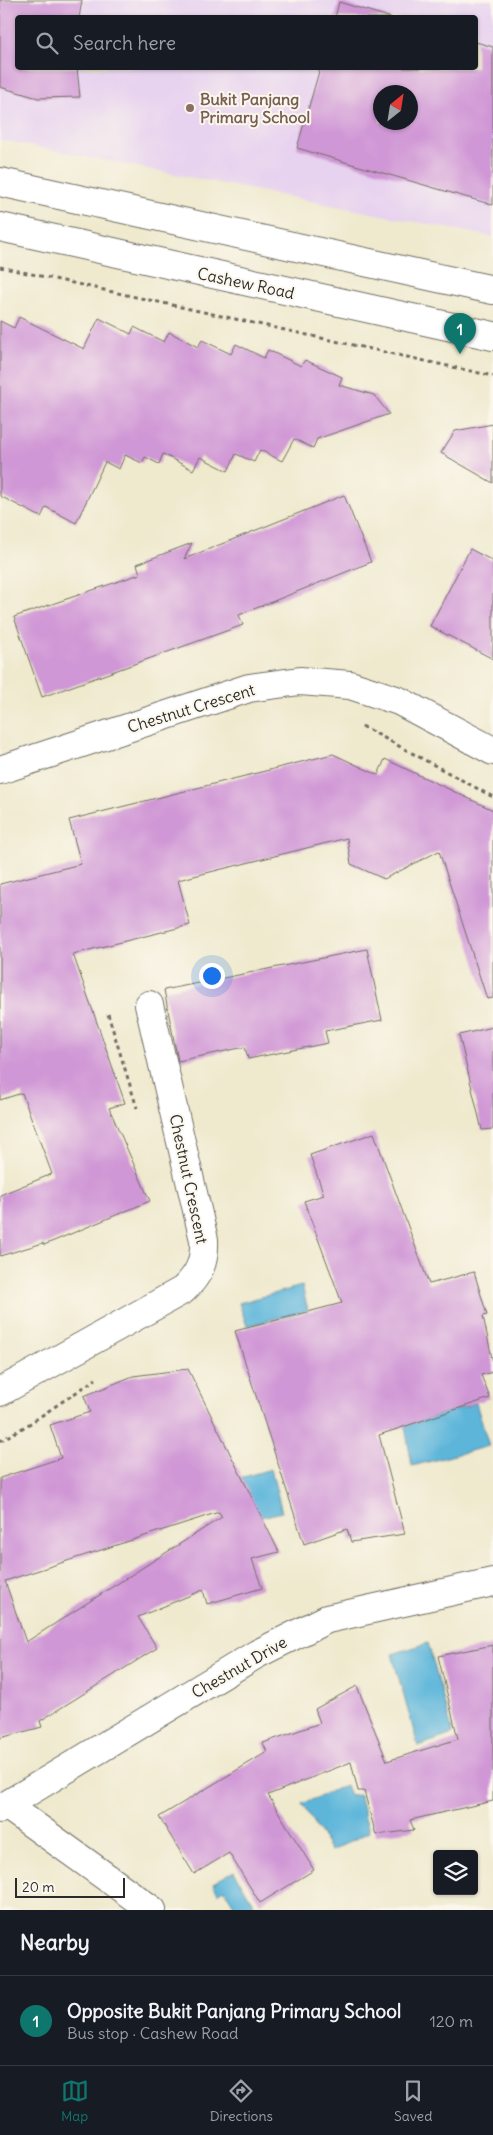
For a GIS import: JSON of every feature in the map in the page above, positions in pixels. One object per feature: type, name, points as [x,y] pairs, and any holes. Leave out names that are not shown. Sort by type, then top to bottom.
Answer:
[{"type":"street","points":[[0,182],[493,290]]},
{"type":"street","name":"Cashew Road","points":[[0,228],[493,336]]},
{"type":"street","name":"Chestnut Crescent","points":[[0,770],[249,688],[300,681],[350,685],[399,701],[493,751]]},
{"type":"street","name":"Chestnut Crescent","points":[[0,1392],[183,1290],[201,1268],[205,1254],[204,1240],[149,1005]]},
{"type":"street","name":"Chestnut Drive","points":[[152,1910],[3,1807],[257,1654],[327,1619],[493,1582]]},
{"type":"path","points":[[0,267],[493,376]]},
{"type":"path","points":[[356,723],[493,798]]},
{"type":"path","points":[[108,1014],[137,1109]]},
{"type":"path","points":[[0,1441],[98,1378]]},
{"type":"shaded area","name":"Bukit Panjang Primary School","points":[[0,0],[493,0],[493,237],[0,140]]},
{"type":"water","points":[[302,1286],[308,1310],[247,1326],[239,1303]]},
{"type":"water","points":[[476,1403],[489,1446],[412,1466],[405,1426]]},
{"type":"water","points":[[271,1469],[282,1512],[252,1519],[240,1478]]},
{"type":"water","points":[[428,1643],[453,1734],[418,1746],[392,1654]]},
{"type":"water","points":[[346,1785],[350,1796],[359,1795],[369,1832],[331,1851],[302,1804]]},
{"type":"water","points":[[234,1871],[257,1910],[237,1910],[224,1889],[218,1893],[213,1883]]},
{"type":"building","points":[[0,0],[82,0],[80,15],[15,15],[15,70],[77,70],[80,97],[38,98],[0,87]]},
{"type":"building","points":[[339,2],[382,15],[336,15]]},
{"type":"building","points":[[478,43],[493,47],[493,205],[297,148],[319,70],[478,70]]},
{"type":"building","points":[[19,317],[84,349],[99,318],[131,334],[134,327],[164,342],[169,332],[198,347],[202,340],[231,354],[236,344],[264,358],[268,350],[301,366],[305,360],[342,377],[339,385],[374,395],[389,414],[317,439],[313,448],[294,439],[282,461],[260,450],[254,462],[236,454],[228,471],[200,457],[193,470],[163,454],[159,464],[145,457],[142,463],[125,455],[119,469],[105,462],[76,523],[46,507],[41,517],[0,496],[0,321],[14,328]]},
{"type":"building","points":[[493,424],[493,483],[441,453],[455,431]]},
{"type":"building","points":[[344,495],[371,562],[239,615],[243,625],[42,697],[14,617],[140,574],[137,564],[192,543],[184,559]]},
{"type":"building","points":[[470,549],[493,561],[493,659],[430,626]]},
{"type":"building","points":[[333,754],[378,775],[385,759],[493,810],[493,998],[487,999],[439,851],[384,879],[351,864],[347,838],[178,880],[190,925],[73,954],[125,1103],[109,1108],[150,1201],[44,1245],[43,1243],[0,1256],[0,1195],[52,1174],[22,1093],[0,1100],[0,884],[81,864],[69,820]]},
{"type":"building","points":[[367,949],[382,1020],[325,1031],[328,1043],[248,1059],[245,1047],[178,1061],[164,990]]},
{"type":"building","points":[[493,1027],[493,1129],[482,1130],[459,1035]]},
{"type":"building","points":[[374,1133],[429,1284],[474,1272],[487,1315],[483,1316],[493,1363],[493,1372],[481,1375],[490,1398],[379,1435],[405,1534],[351,1542],[347,1529],[304,1544],[235,1331],[342,1303],[304,1201],[324,1195],[310,1155]]},
{"type":"building","points":[[188,1369],[279,1552],[252,1559],[262,1588],[207,1604],[203,1590],[138,1617],[157,1648],[40,1721],[42,1727],[0,1738],[0,1478],[61,1458],[50,1425],[90,1412],[84,1396],[133,1376]],"holes":[[[219,1512],[222,1517],[26,1642],[5,1581]]]},
{"type":"building","points":[[493,1645],[493,1801],[410,1820],[414,1830],[376,1835],[364,1791],[358,1791],[351,1762],[268,1795],[314,1870],[260,1903],[229,1853],[194,1874],[159,1817],[267,1752],[263,1743],[320,1723],[315,1709],[357,1686],[387,1761],[458,1739],[438,1656]]},
{"type":"place","name":"Bukit Panjang Primary School","points":[[190,108]]},
{"type":"place","name":"Opposite Bukit Panjang Primary School","points":[[460,354]]}]
